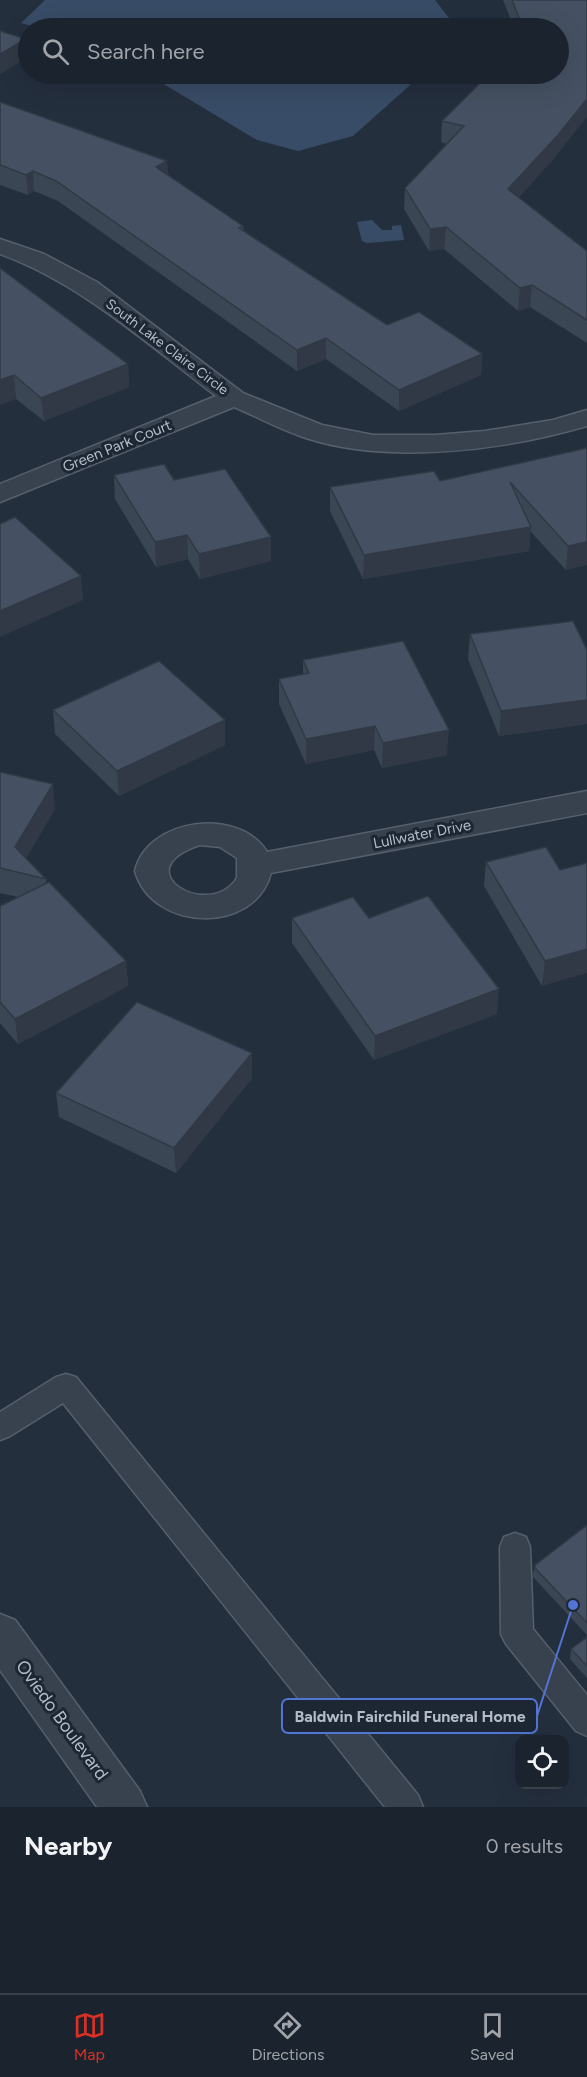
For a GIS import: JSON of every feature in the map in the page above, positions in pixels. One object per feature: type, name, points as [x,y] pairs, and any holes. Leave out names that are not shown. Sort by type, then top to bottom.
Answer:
[{"type":"street","name":"South Lake Claire Circle","points":[[0,246],[36,259],[88,287],[234,398],[315,432],[373,443],[435,443],[485,439],[556,427],[587,418]]},
{"type":"street","name":"Green Park Court","points":[[0,494],[234,398]]},
{"type":"street","name":"Lullwater Drive","points":[[256,865],[587,802]]},
{"type":"street","name":"Oviedo Boulevard","points":[[0,1634],[124,1807]]},
{"type":"lane","points":[[0,1427],[66,1386],[405,1807]]},
{"type":"lane","points":[[515,1547],[517,1634],[587,1720]]},
{"type":"water","points":[[45,0],[435,0],[449,18],[26,18]]},
{"type":"water","points":[[164,84],[411,84],[353,136],[298,151],[257,140]]},
{"type":"water","points":[[372,220],[382,230],[392,230],[392,226],[401,225],[404,240],[367,243],[362,241],[357,222]]},
{"type":"building","points":[[512,0],[587,0],[587,99],[558,135],[508,189],[587,251],[587,320],[532,285],[520,288],[446,227],[430,229],[405,188],[464,126],[442,121],[479,84],[569,84],[569,18],[519,18]]},
{"type":"building","points":[[0,31],[18,37],[18,44],[0,54]]},
{"type":"building","points":[[0,102],[167,161],[156,167],[243,226],[239,228],[387,325],[419,312],[482,354],[399,390],[326,338],[297,350],[56,181],[33,171],[26,175],[0,165]]},
{"type":"building","points":[[0,268],[128,364],[41,398],[14,375],[0,380]]},
{"type":"building","points":[[587,448],[587,542],[568,546],[510,482],[531,527],[364,555],[330,487],[434,471],[440,481]]},
{"type":"building","points":[[164,464],[174,480],[225,469],[271,537],[199,554],[187,535],[155,542],[114,475]]},
{"type":"building","points":[[15,517],[81,576],[0,611],[0,524]]},
{"type":"building","points":[[573,621],[587,650],[587,700],[501,711],[470,634]]},
{"type":"building","points":[[403,641],[449,730],[383,743],[375,726],[306,739],[279,679],[309,673],[303,660]]},
{"type":"building","points":[[159,661],[225,720],[117,771],[53,710]]},
{"type":"building","points":[[0,772],[53,784],[15,847],[46,879],[0,868]]},
{"type":"building","points":[[546,847],[560,870],[587,863],[587,949],[545,961],[486,862]]},
{"type":"building","points":[[49,882],[126,961],[15,1019],[0,1002],[0,906]]},
{"type":"building","points":[[428,896],[499,989],[375,1036],[292,918],[353,897],[369,918]]},
{"type":"building","points":[[137,1002],[252,1053],[174,1148],[56,1093]]},
{"type":"building","points":[[587,1525],[587,1623],[535,1568],[535,1565]]},
{"type":"building","points":[[587,1637],[587,1666],[571,1649]]},
{"type":"place","name":"Baldwin Fairchild Funeral Home","points":[[573,1605]]}]
